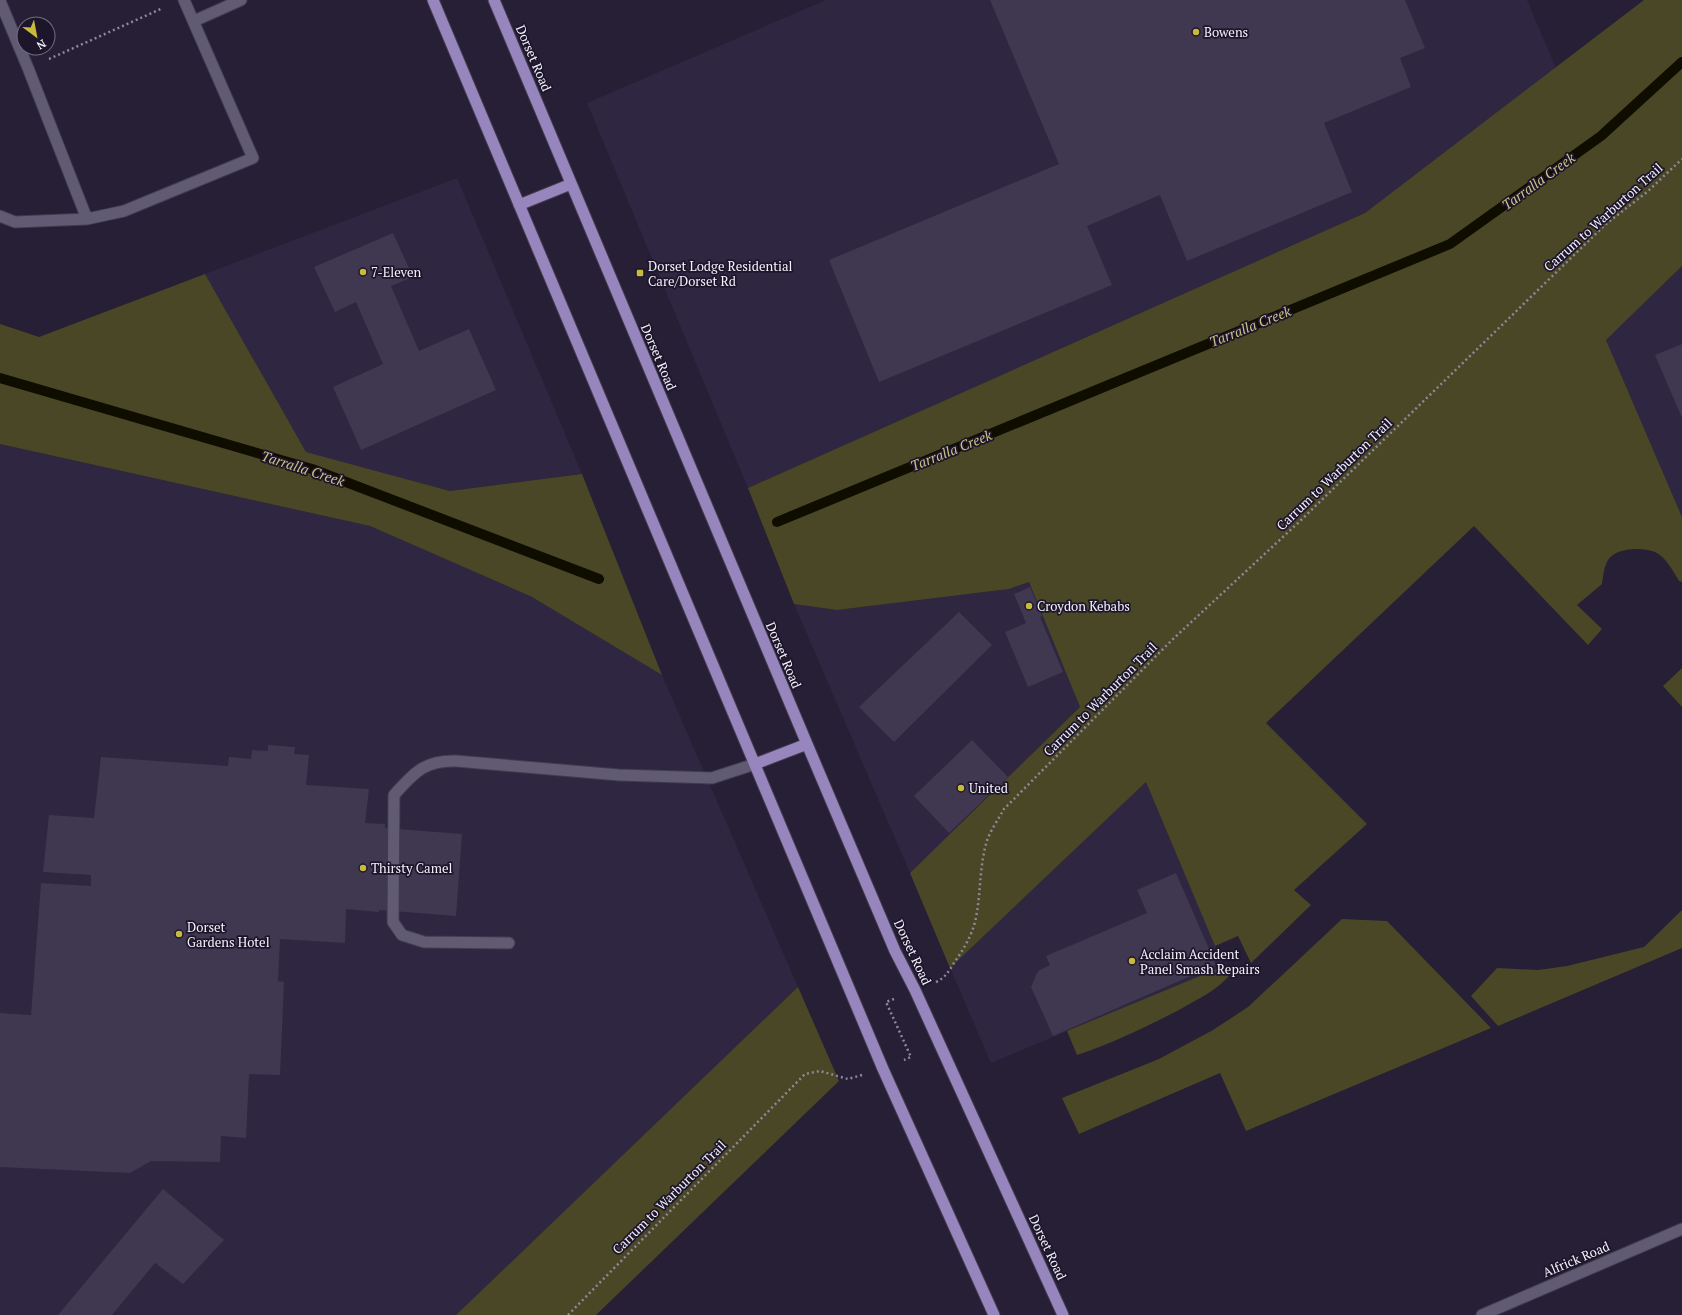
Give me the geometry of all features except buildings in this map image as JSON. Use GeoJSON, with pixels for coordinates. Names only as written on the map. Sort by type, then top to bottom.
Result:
{"type":"FeatureCollection","features":[{"type":"Feature","properties":{"kind":"main road"},"geometry":{"type":"LineString","coordinates":[[433,0],[883,1069],[994,1315]]}},
{"type":"Feature","properties":{"kind":"main road","name":"Dorset Road"},"geometry":{"type":"LineString","coordinates":[[494,0],[807,744],[896,951],[1063,1315]]}},
{"type":"Feature","properties":{"kind":"main road"},"geometry":{"type":"LineString","coordinates":[[518,205],[571,184]]}},
{"type":"Feature","properties":{"kind":"main road"},"geometry":{"type":"LineString","coordinates":[[755,764],[807,744]]}},
{"type":"Feature","properties":{"kind":"street"},"geometry":{"type":"LineString","coordinates":[[0,216],[15,222],[87,219],[124,211],[253,158],[184,0]]}},
{"type":"Feature","properties":{"kind":"street"},"geometry":{"type":"LineString","coordinates":[[194,21],[241,0]]}},
{"type":"Feature","properties":{"kind":"street"},"geometry":{"type":"LineString","coordinates":[[0,1],[87,219]]}},
{"type":"Feature","properties":{"kind":"street"},"geometry":{"type":"LineString","coordinates":[[509,943],[424,942],[402,935],[393,922],[394,795],[423,766],[443,760],[619,775],[712,778],[755,764]]}},
{"type":"Feature","properties":{"kind":"street","name":"Alfrick Road"},"geometry":{"type":"LineString","coordinates":[[1482,1315],[1682,1229]]}},
{"type":"Feature","properties":{"kind":"path"},"geometry":{"type":"LineString","coordinates":[[28,68],[168,6]]}},
{"type":"Feature","properties":{"kind":"path","name":"Carrum to Warburton Trail"},"geometry":{"type":"LineString","coordinates":[[1004,809],[1173,639],[1298,523],[1606,224],[1647,192],[1682,159]]}},
{"type":"Feature","properties":{"kind":"path","name":"Carrum to Warburton Trail"},"geometry":{"type":"LineString","coordinates":[[568,1315],[786,1093]]}},
{"type":"Feature","properties":{"kind":"shaded area"},"geometry":{"type":"Polygon","coordinates":[[[826,0],[1527,0],[1556,68],[1365,213],[748,488],[587,103],[826,0]]]}},
{"type":"Feature","properties":{"kind":"shaded area"},"geometry":{"type":"Polygon","coordinates":[[[1644,0],[1682,0],[1682,266],[1606,340],[1682,517],[1682,582],[1679,581],[1663,557],[1650,550],[1623,550],[1612,556],[1608,560],[1602,584],[1577,605],[1602,629],[1588,645],[1474,526],[1266,723],[1367,824],[1294,890],[1311,905],[1251,963],[1238,936],[1215,946],[1146,782],[950,968],[910,873],[1080,707],[1029,582],[1009,589],[837,610],[794,604],[748,488],[1365,213],[1644,0]]]}},
{"type":"Feature","properties":{"kind":"shaded area"},"geometry":{"type":"Polygon","coordinates":[[[457,178],[582,474],[450,491],[306,452],[205,274],[457,178]]]}},
{"type":"Feature","properties":{"kind":"shaded area"},"geometry":{"type":"Polygon","coordinates":[[[1682,266],[1682,517],[1606,340],[1682,266]]]}},
{"type":"Feature","properties":{"kind":"shaded area"},"geometry":{"type":"Polygon","coordinates":[[[205,274],[306,452],[450,491],[582,474],[662,675],[532,597],[370,526],[0,444],[0,324],[39,337],[205,274]]]}},
{"type":"Feature","properties":{"kind":"shaded area"},"geometry":{"type":"Polygon","coordinates":[[[0,444],[370,526],[532,597],[662,675],[798,987],[456,1315],[0,1315],[0,444]]]}},
{"type":"Feature","properties":{"kind":"shaded area"},"geometry":{"type":"Polygon","coordinates":[[[1029,581],[1080,707],[910,873],[794,604],[837,610],[1009,589],[1029,581]]]}},
{"type":"Feature","properties":{"kind":"shaded area"},"geometry":{"type":"Polygon","coordinates":[[[1682,668],[1682,707],[1663,686],[1682,668]]]}},
{"type":"Feature","properties":{"kind":"shaded area"},"geometry":{"type":"Polygon","coordinates":[[[1146,782],[1224,966],[991,1063],[950,968],[1146,782]]]}},
{"type":"Feature","properties":{"kind":"shaded area"},"geometry":{"type":"Polygon","coordinates":[[[1682,910],[1682,948],[1498,1026],[1471,996],[1497,968],[1538,970],[1567,966],[1644,947],[1682,910]]]}},
{"type":"Feature","properties":{"kind":"shaded area"},"geometry":{"type":"Polygon","coordinates":[[[1342,919],[1387,921],[1491,1028],[1246,1131],[1220,1073],[1079,1134],[1062,1098],[1159,1059],[1213,1030],[1248,1007],[1342,919]]]}},
{"type":"Feature","properties":{"kind":"shaded area"},"geometry":{"type":"Polygon","coordinates":[[[1224,966],[1222,969],[1226,968],[1229,976],[1206,995],[1142,1029],[1077,1055],[1067,1031],[1224,966]]]}},
{"type":"Feature","properties":{"kind":"shaded area"},"geometry":{"type":"Polygon","coordinates":[[[798,987],[839,1081],[596,1315],[456,1315],[798,987]]]}},
{"type":"Feature","properties":{"kind":"waterway","name":"Tarralla Creek"},"geometry":{"type":"LineString","coordinates":[[777,522],[1450,244],[1601,136],[1682,62]]}},
{"type":"Feature","properties":{"kind":"waterway","name":"Tarralla Creek"},"geometry":{"type":"LineString","coordinates":[[0,378],[312,469],[599,579]]}},
{"type":"Feature","properties":{"kind":"place","name":"Bowens"},"geometry":{"type":"Point","coordinates":[1196,32]}},
{"type":"Feature","properties":{"kind":"place","name":"7-Eleven"},"geometry":{"type":"Point","coordinates":[363,272]}},
{"type":"Feature","properties":{"kind":"place","name":"Dorset Lodge Residential Care/Dorset Rd"},"geometry":{"type":"Point","coordinates":[640,273]}},
{"type":"Feature","properties":{"kind":"place","name":"Croydon Kebabs"},"geometry":{"type":"Point","coordinates":[1029,606]}},
{"type":"Feature","properties":{"kind":"place","name":"United"},"geometry":{"type":"Point","coordinates":[961,788]}},
{"type":"Feature","properties":{"kind":"place","name":"Thirsty Camel"},"geometry":{"type":"Point","coordinates":[363,868]}},
{"type":"Feature","properties":{"kind":"place","name":"Dorset Gardens Hotel"},"geometry":{"type":"Point","coordinates":[179,934]}},
{"type":"Feature","properties":{"kind":"place","name":"Acclaim Accident Panel Smash Repairs"},"geometry":{"type":"Point","coordinates":[1132,961]}}]}
